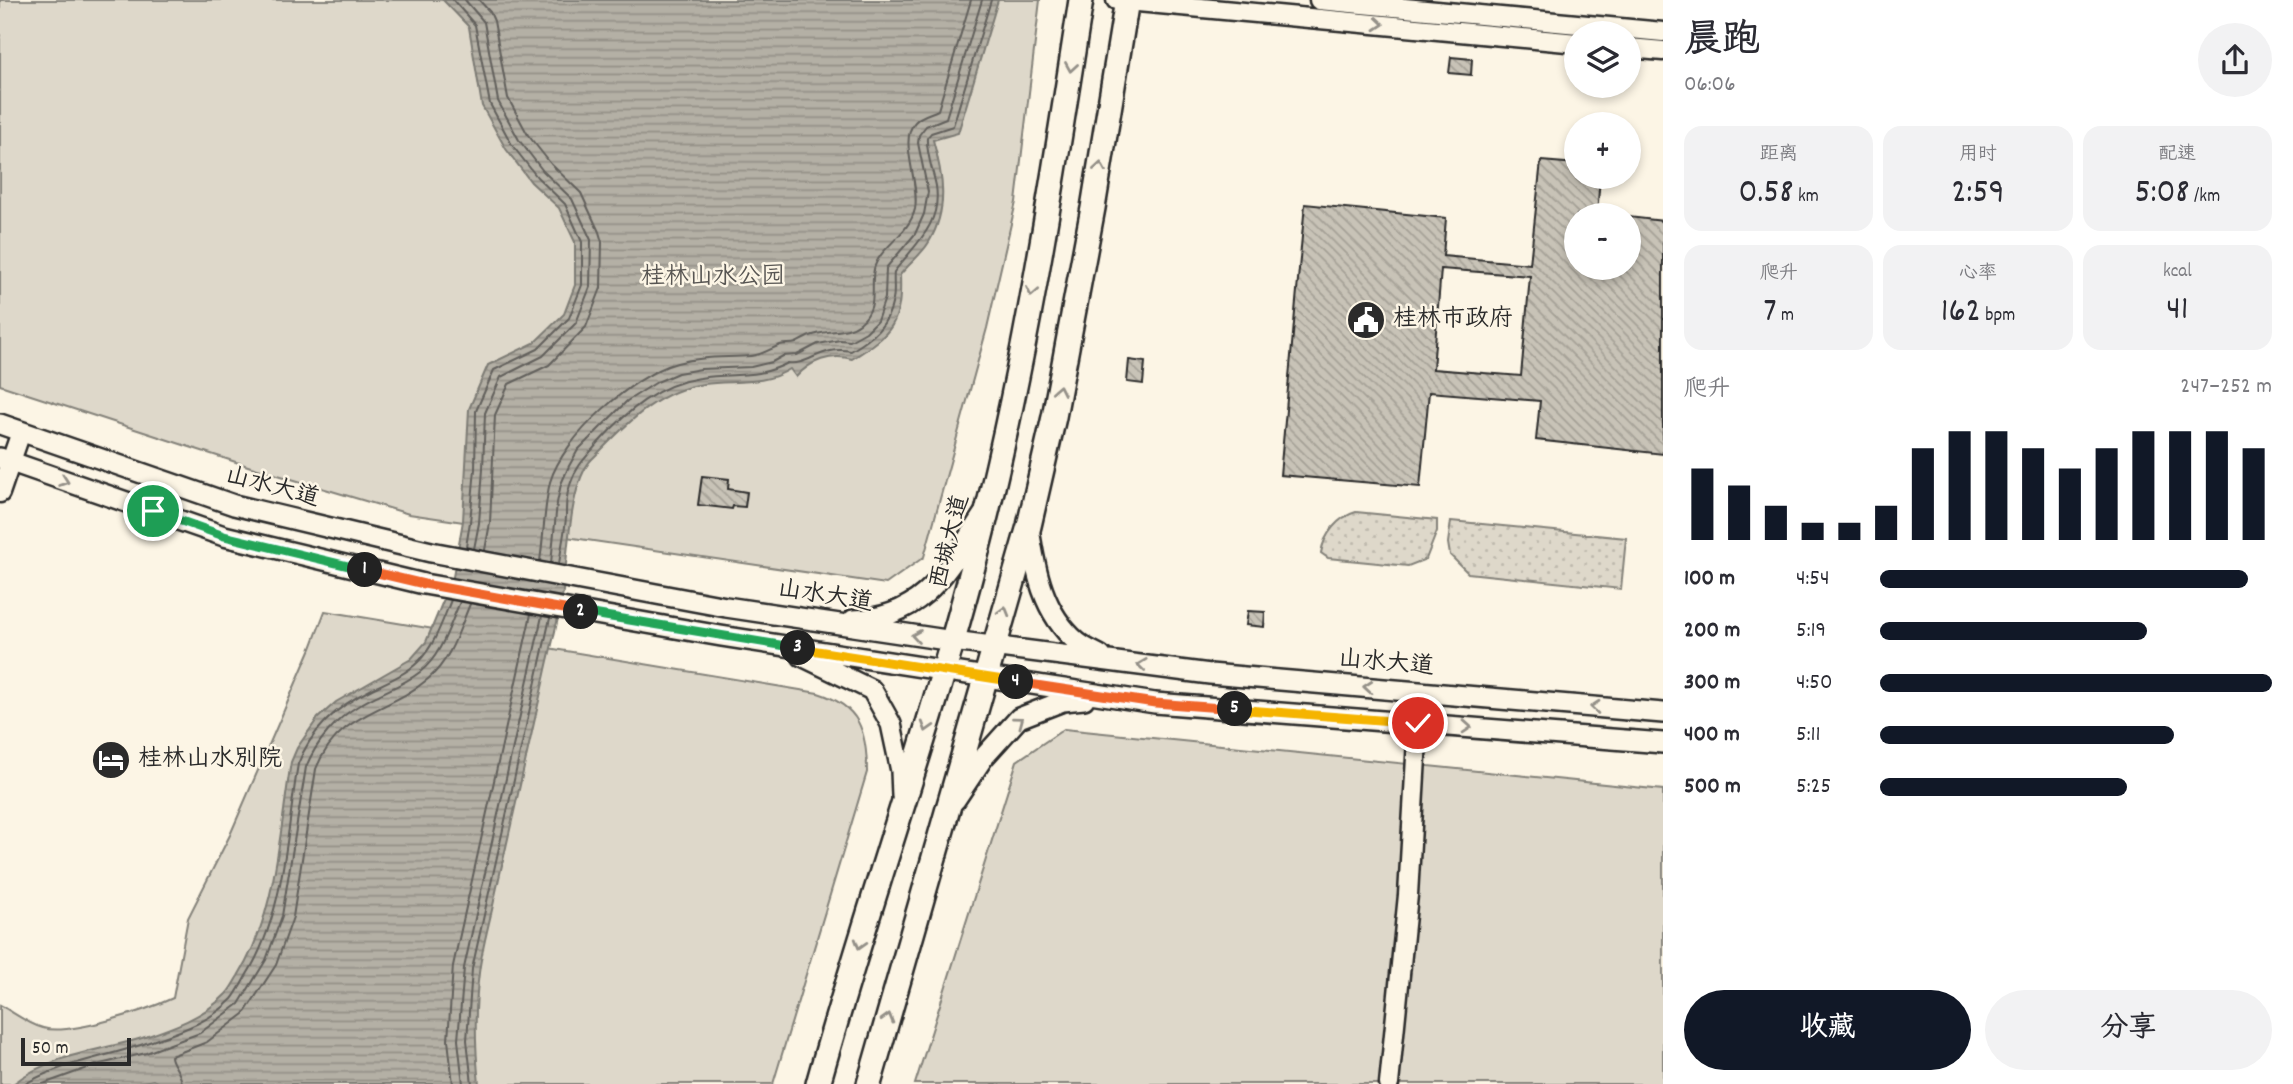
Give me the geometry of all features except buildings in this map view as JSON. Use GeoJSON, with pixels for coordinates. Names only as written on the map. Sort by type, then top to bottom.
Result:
{"type":"FeatureCollection","features":[{"type":"Feature","properties":{"kind":"highway","name":"西城大道"},"geometry":{"type":"LineString","coordinates":[[818,1084],[945,671],[988,509],[1049,203],[1082,0]]}},
{"type":"Feature","properties":{"kind":"highway"},"geometry":{"type":"LineString","coordinates":[[869,1084],[1029,526],[1054,417],[1093,208],[1127,0]]}},
{"type":"Feature","properties":{"kind":"main road","name":"山水大道"},"geometry":{"type":"LineString","coordinates":[[0,424],[234,505],[430,552],[726,607],[993,647],[1210,674],[1663,713]]}},
{"type":"Feature","properties":{"kind":"main road"},"geometry":{"type":"LineString","coordinates":[[5,460],[224,536],[424,584],[778,645],[1155,703],[1663,743]]}},
{"type":"Feature","properties":{"kind":"main road"},"geometry":{"type":"LineString","coordinates":[[817,621],[865,620],[909,606],[932,589],[988,509]]}},
{"type":"Feature","properties":{"kind":"main road"},"geometry":{"type":"LineString","coordinates":[[1029,526],[1035,567],[1049,609],[1077,643],[1111,661]]}},
{"type":"Feature","properties":{"kind":"main road"},"geometry":{"type":"LineString","coordinates":[[778,645],[872,690],[891,724],[901,771],[902,808]]}},
{"type":"Feature","properties":{"kind":"main road"},"geometry":{"type":"LineString","coordinates":[[946,812],[983,758],[1019,718],[1063,701],[1108,696]]}},
{"type":"Feature","properties":{"kind":"street"},"geometry":{"type":"LineString","coordinates":[[1116,0],[1564,42]]}},
{"type":"Feature","properties":{"kind":"street"},"geometry":{"type":"LineString","coordinates":[[1319,0],[1663,32]]}},
{"type":"Feature","properties":{"kind":"street"},"geometry":{"type":"LineString","coordinates":[[1641,49],[1663,51]]}},
{"type":"Feature","properties":{"kind":"street"},"geometry":{"type":"LineString","coordinates":[[0,493],[5,460],[21,432]]}},
{"type":"Feature","properties":{"kind":"street"},"geometry":{"type":"LineString","coordinates":[[1389,1084],[1408,900],[1418,723]]}},
{"type":"Feature","properties":{"kind":"green space","name":"桂林山水公园"},"geometry":{"type":"Polygon","coordinates":[[[0,0],[1040,0],[1016,202],[987,328],[924,557],[886,584],[409,514],[251,467],[0,385],[0,0]]]}},
{"type":"Feature","properties":{"kind":"green space"},"geometry":{"type":"Polygon","coordinates":[[[1356,512],[1437,520],[1437,531],[1426,559],[1408,566],[1328,558],[1321,553],[1325,539],[1333,527],[1349,514],[1356,512]]]}},
{"type":"Feature","properties":{"kind":"green space"},"geometry":{"type":"Polygon","coordinates":[[[1451,521],[1626,538],[1621,589],[1468,573],[1450,555],[1448,543],[1451,521]]]}},
{"type":"Feature","properties":{"kind":"green space"},"geometry":{"type":"Polygon","coordinates":[[[325,611],[818,693],[832,698],[852,713],[862,732],[867,772],[773,1084],[0,1084],[0,1005],[32,1024],[55,1030],[108,1021],[173,998],[188,918],[230,835],[325,611]]]}},
{"type":"Feature","properties":{"kind":"green space"},"geometry":{"type":"Polygon","coordinates":[[[1064,729],[1663,790],[1663,1084],[915,1084],[1017,761],[1064,729]]]}},
{"type":"Feature","properties":{"kind":"water"},"geometry":{"type":"Polygon","coordinates":[[[443,0],[998,0],[958,133],[933,140],[941,179],[942,204],[939,217],[926,246],[900,275],[899,305],[892,326],[885,334],[852,359],[836,357],[821,360],[796,377],[790,369],[770,378],[704,384],[670,394],[629,423],[584,470],[574,502],[559,612],[480,963],[476,1015],[479,1084],[160,1084],[153,1080],[134,1084],[13,1084],[42,1066],[58,1060],[142,1038],[176,1026],[208,1009],[229,990],[251,952],[269,900],[291,762],[297,748],[318,718],[336,702],[411,659],[426,642],[453,577],[463,521],[469,409],[488,365],[534,343],[564,314],[575,285],[575,242],[559,208],[531,182],[506,149],[482,106],[469,27],[443,0]]]}},
{"type":"Feature","properties":{"kind":"place","name":"桂林市政府"},"geometry":{"type":"Point","coordinates":[1366,320]}},
{"type":"Feature","properties":{"kind":"place","name":"桂林山水别院"},"geometry":{"type":"Point","coordinates":[111,760]}},
{"type":"Feature","properties":{"kind":"route"},"geometry":{"type":"LineString","coordinates":[[153,511],[224,536],[424,584],[721,636],[1155,703],[1418,723]]}}]}
